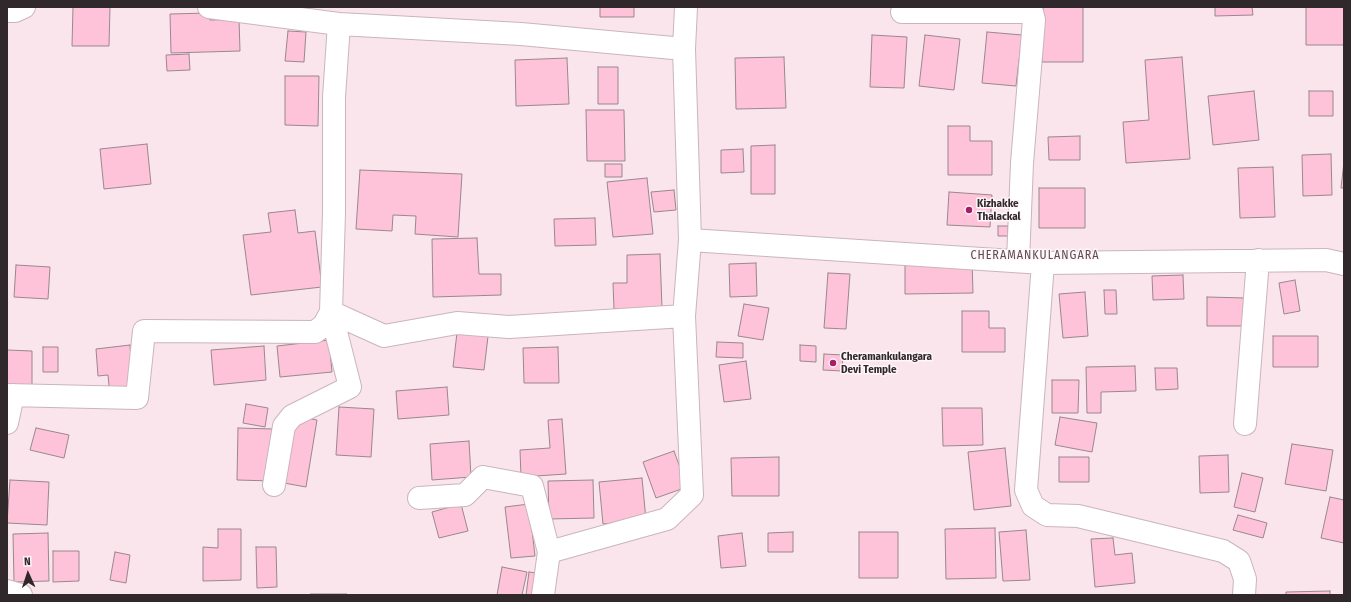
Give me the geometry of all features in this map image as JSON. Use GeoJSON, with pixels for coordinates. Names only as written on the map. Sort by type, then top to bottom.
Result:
{"type":"FeatureCollection","features":[{"type":"Feature","properties":{"kind":"street"},"geometry":{"type":"LineString","coordinates":[[7,11],[15,12],[24,7]]}},
{"type":"Feature","properties":{"kind":"street"},"geometry":{"type":"LineString","coordinates":[[209,7],[339,24],[521,34],[684,50]]}},
{"type":"Feature","properties":{"kind":"street"},"geometry":{"type":"LineString","coordinates":[[549,552],[667,519],[692,495],[684,316],[690,240],[684,50],[686,7]]}},
{"type":"Feature","properties":{"kind":"street"},"geometry":{"type":"LineString","coordinates":[[902,12],[1032,12],[1034,20],[1022,163],[1018,261]]}},
{"type":"Feature","properties":{"kind":"street"},"geometry":{"type":"LineString","coordinates":[[274,485],[284,426],[292,416],[350,388],[331,312],[334,213],[334,97],[339,24]]}},
{"type":"Feature","properties":{"kind":"street"},"geometry":{"type":"LineString","coordinates":[[690,240],[1044,263],[1326,260],[1344,264]]}},
{"type":"Feature","properties":{"kind":"street"},"geometry":{"type":"LineString","coordinates":[[1246,424],[1258,260]]}},
{"type":"Feature","properties":{"kind":"street"},"geometry":{"type":"LineString","coordinates":[[1044,263],[1026,490],[1033,506],[1047,515],[1078,516],[1223,551],[1239,561],[1245,579],[1244,595]]}},
{"type":"Feature","properties":{"kind":"street"},"geometry":{"type":"LineString","coordinates":[[331,312],[384,336],[457,323],[509,327],[684,316]]}},
{"type":"Feature","properties":{"kind":"street"},"geometry":{"type":"LineString","coordinates":[[7,423],[10,395],[137,398],[144,331],[315,332],[324,325],[331,312]]}},
{"type":"Feature","properties":{"kind":"street"},"geometry":{"type":"LineString","coordinates":[[419,498],[465,495],[483,477],[532,486],[549,552],[543,595]]}},
{"type":"Feature","properties":{"kind":"street"},"geometry":{"type":"LineString","coordinates":[[7,591],[21,595]]}},
{"type":"Feature","properties":{"kind":"building"},"geometry":{"type":"Polygon","coordinates":[[[73,7],[110,7],[109,46],[72,46],[73,7]]]}},
{"type":"Feature","properties":{"kind":"building"},"geometry":{"type":"Polygon","coordinates":[[[600,7],[634,7],[634,17],[600,17],[600,7]]]}},
{"type":"Feature","properties":{"kind":"building"},"geometry":{"type":"Polygon","coordinates":[[[1043,7],[1083,7],[1083,62],[1042,62],[1043,7]]]}},
{"type":"Feature","properties":{"kind":"building"},"geometry":{"type":"Polygon","coordinates":[[[1215,7],[1252,7],[1253,15],[1215,16],[1215,7]]]}},
{"type":"Feature","properties":{"kind":"building"},"geometry":{"type":"Polygon","coordinates":[[[1306,7],[1344,7],[1344,45],[1306,45],[1306,7]]]}},
{"type":"Feature","properties":{"kind":"building"},"geometry":{"type":"Polygon","coordinates":[[[209,13],[210,20],[239,19],[240,51],[171,53],[170,14],[209,13]]]}},
{"type":"Feature","properties":{"kind":"building"},"geometry":{"type":"Polygon","coordinates":[[[288,31],[306,32],[304,62],[285,61],[288,31]]]}},
{"type":"Feature","properties":{"kind":"building"},"geometry":{"type":"Polygon","coordinates":[[[987,32],[1022,35],[1016,86],[982,83],[987,32]]]}},
{"type":"Feature","properties":{"kind":"building"},"geometry":{"type":"Polygon","coordinates":[[[872,35],[907,37],[904,88],[870,87],[872,35]]]}},
{"type":"Feature","properties":{"kind":"building"},"geometry":{"type":"Polygon","coordinates":[[[925,35],[960,39],[954,90],[919,86],[925,35]]]}},
{"type":"Feature","properties":{"kind":"building"},"geometry":{"type":"Polygon","coordinates":[[[189,54],[190,70],[167,71],[166,55],[189,54]]]}},
{"type":"Feature","properties":{"kind":"building"},"geometry":{"type":"Polygon","coordinates":[[[784,57],[786,108],[736,109],[735,58],[784,57]]]}},
{"type":"Feature","properties":{"kind":"building"},"geometry":{"type":"Polygon","coordinates":[[[1182,57],[1190,159],[1126,163],[1123,122],[1149,120],[1145,60],[1182,57]]]}},
{"type":"Feature","properties":{"kind":"building"},"geometry":{"type":"Polygon","coordinates":[[[567,58],[569,104],[516,106],[515,60],[567,58]]]}},
{"type":"Feature","properties":{"kind":"building"},"geometry":{"type":"Polygon","coordinates":[[[598,67],[618,67],[618,104],[598,104],[598,67]]]}},
{"type":"Feature","properties":{"kind":"building"},"geometry":{"type":"Polygon","coordinates":[[[285,76],[319,76],[318,126],[285,125],[285,76]]]}},
{"type":"Feature","properties":{"kind":"building"},"geometry":{"type":"Polygon","coordinates":[[[1254,91],[1259,140],[1213,145],[1208,96],[1254,91]]]}},
{"type":"Feature","properties":{"kind":"building"},"geometry":{"type":"Polygon","coordinates":[[[1309,91],[1333,91],[1333,116],[1309,116],[1309,91]]]}},
{"type":"Feature","properties":{"kind":"building"},"geometry":{"type":"Polygon","coordinates":[[[586,110],[624,110],[625,161],[587,161],[586,110]]]}},
{"type":"Feature","properties":{"kind":"building"},"geometry":{"type":"Polygon","coordinates":[[[948,126],[970,126],[970,141],[992,141],[992,175],[948,175],[948,126]]]}},
{"type":"Feature","properties":{"kind":"building"},"geometry":{"type":"Polygon","coordinates":[[[1080,136],[1080,160],[1049,160],[1048,137],[1080,136]]]}},
{"type":"Feature","properties":{"kind":"building"},"geometry":{"type":"Polygon","coordinates":[[[147,144],[151,184],[104,189],[100,149],[147,144]]]}},
{"type":"Feature","properties":{"kind":"building"},"geometry":{"type":"Polygon","coordinates":[[[775,145],[775,194],[751,194],[751,146],[775,145]]]}},
{"type":"Feature","properties":{"kind":"building"},"geometry":{"type":"Polygon","coordinates":[[[743,149],[744,172],[721,173],[721,150],[743,149]]]}},
{"type":"Feature","properties":{"kind":"building"},"geometry":{"type":"Polygon","coordinates":[[[1331,154],[1332,195],[1303,196],[1302,155],[1331,154]]]}},
{"type":"Feature","properties":{"kind":"building"},"geometry":{"type":"Polygon","coordinates":[[[1344,162],[1344,188],[1341,188],[1344,162]]]}},
{"type":"Feature","properties":{"kind":"building"},"geometry":{"type":"Polygon","coordinates":[[[605,164],[622,164],[622,177],[605,177],[605,164]]]}},
{"type":"Feature","properties":{"kind":"building"},"geometry":{"type":"Polygon","coordinates":[[[1273,167],[1275,217],[1240,218],[1238,168],[1273,167]]]}},
{"type":"Feature","properties":{"kind":"building"},"geometry":{"type":"Polygon","coordinates":[[[360,170],[462,174],[458,237],[415,234],[416,216],[393,215],[392,231],[356,229],[360,170]]]}},
{"type":"Feature","properties":{"kind":"building"},"geometry":{"type":"Polygon","coordinates":[[[647,178],[653,234],[613,237],[607,182],[647,178]]]}},
{"type":"Feature","properties":{"kind":"building"},"geometry":{"type":"Polygon","coordinates":[[[1039,188],[1085,188],[1085,228],[1039,228],[1039,188]]]}},
{"type":"Feature","properties":{"kind":"building"},"geometry":{"type":"Polygon","coordinates":[[[674,190],[676,210],[654,212],[651,192],[674,190]]]}},
{"type":"Feature","properties":{"kind":"building","name":"Kizhakke Thalackal"},"geometry":{"type":"Polygon","coordinates":[[[949,192],[992,195],[990,227],[947,225],[949,192]]]}},
{"type":"Feature","properties":{"kind":"building"},"geometry":{"type":"Polygon","coordinates":[[[295,210],[298,233],[315,231],[322,287],[251,295],[243,235],[271,232],[268,213],[295,210]]]}},
{"type":"Feature","properties":{"kind":"building"},"geometry":{"type":"Polygon","coordinates":[[[595,218],[596,245],[555,246],[554,219],[595,218]]]}},
{"type":"Feature","properties":{"kind":"building"},"geometry":{"type":"Polygon","coordinates":[[[998,226],[1008,226],[1008,236],[998,236],[998,226]]]}},
{"type":"Feature","properties":{"kind":"building"},"geometry":{"type":"Polygon","coordinates":[[[477,238],[479,274],[501,274],[501,295],[433,297],[432,239],[477,238]]]}},
{"type":"Feature","properties":{"kind":"building"},"geometry":{"type":"Polygon","coordinates":[[[660,254],[662,308],[614,309],[613,283],[627,283],[627,255],[660,254]]]}},
{"type":"Feature","properties":{"kind":"building"},"geometry":{"type":"Polygon","coordinates":[[[972,261],[973,293],[905,294],[905,262],[972,261]]]}},
{"type":"Feature","properties":{"kind":"building"},"geometry":{"type":"Polygon","coordinates":[[[756,263],[757,296],[730,297],[729,264],[756,263]]]}},
{"type":"Feature","properties":{"kind":"building"},"geometry":{"type":"Polygon","coordinates":[[[16,265],[50,267],[48,299],[14,297],[16,265]]]}},
{"type":"Feature","properties":{"kind":"building"},"geometry":{"type":"Polygon","coordinates":[[[828,273],[850,274],[846,329],[824,328],[828,273]]]}},
{"type":"Feature","properties":{"kind":"building"},"geometry":{"type":"Polygon","coordinates":[[[1183,275],[1184,299],[1153,300],[1152,276],[1183,275]]]}},
{"type":"Feature","properties":{"kind":"building"},"geometry":{"type":"Polygon","coordinates":[[[1295,280],[1300,311],[1284,314],[1279,283],[1295,280]]]}},
{"type":"Feature","properties":{"kind":"building"},"geometry":{"type":"Polygon","coordinates":[[[1104,290],[1116,290],[1117,314],[1105,314],[1104,290]]]}},
{"type":"Feature","properties":{"kind":"building"},"geometry":{"type":"Polygon","coordinates":[[[1085,292],[1088,336],[1063,338],[1059,294],[1085,292]]]}},
{"type":"Feature","properties":{"kind":"building"},"geometry":{"type":"Polygon","coordinates":[[[1207,297],[1245,298],[1244,326],[1207,326],[1207,297]]]}},
{"type":"Feature","properties":{"kind":"building"},"geometry":{"type":"Polygon","coordinates":[[[744,304],[769,308],[763,340],[738,336],[744,304]]]}},
{"type":"Feature","properties":{"kind":"building"},"geometry":{"type":"Polygon","coordinates":[[[962,311],[989,311],[989,328],[1005,328],[1005,352],[962,352],[962,311]]]}},
{"type":"Feature","properties":{"kind":"building"},"geometry":{"type":"Polygon","coordinates":[[[458,324],[489,328],[484,370],[453,367],[458,324]]]}},
{"type":"Feature","properties":{"kind":"building"},"geometry":{"type":"Polygon","coordinates":[[[1273,336],[1318,336],[1318,367],[1273,367],[1273,336]]]}},
{"type":"Feature","properties":{"kind":"building"},"geometry":{"type":"Polygon","coordinates":[[[329,340],[332,372],[280,377],[277,346],[329,340]]]}},
{"type":"Feature","properties":{"kind":"building"},"geometry":{"type":"Polygon","coordinates":[[[717,342],[743,343],[743,358],[716,357],[717,342]]]}},
{"type":"Feature","properties":{"kind":"building"},"geometry":{"type":"Polygon","coordinates":[[[130,345],[134,394],[110,396],[108,375],[98,376],[96,349],[130,345]]]}},
{"type":"Feature","properties":{"kind":"building"},"geometry":{"type":"Polygon","coordinates":[[[800,345],[816,346],[816,362],[800,361],[800,345]]]}},
{"type":"Feature","properties":{"kind":"building"},"geometry":{"type":"Polygon","coordinates":[[[264,346],[266,380],[214,385],[211,350],[264,346]]]}},
{"type":"Feature","properties":{"kind":"building"},"geometry":{"type":"Polygon","coordinates":[[[43,347],[58,347],[58,372],[43,372],[43,347]]]}},
{"type":"Feature","properties":{"kind":"building"},"geometry":{"type":"Polygon","coordinates":[[[558,347],[559,383],[524,383],[523,348],[558,347]]]}},
{"type":"Feature","properties":{"kind":"building"},"geometry":{"type":"Polygon","coordinates":[[[7,350],[32,351],[32,393],[7,393],[7,350]]]}},
{"type":"Feature","properties":{"kind":"building","name":"Cheramankulangara Devi Temple"},"geometry":{"type":"Polygon","coordinates":[[[824,354],[843,355],[842,371],[823,370],[824,354]]]}},
{"type":"Feature","properties":{"kind":"building"},"geometry":{"type":"Polygon","coordinates":[[[746,361],[751,399],[724,402],[719,365],[746,361]]]}},
{"type":"Feature","properties":{"kind":"building"},"geometry":{"type":"Polygon","coordinates":[[[1135,366],[1136,391],[1101,392],[1101,413],[1087,413],[1086,367],[1135,366]]]}},
{"type":"Feature","properties":{"kind":"building"},"geometry":{"type":"Polygon","coordinates":[[[1155,368],[1177,368],[1178,389],[1156,390],[1155,368]]]}},
{"type":"Feature","properties":{"kind":"building"},"geometry":{"type":"Polygon","coordinates":[[[1052,380],[1079,380],[1078,413],[1052,413],[1052,380]]]}},
{"type":"Feature","properties":{"kind":"building"},"geometry":{"type":"Polygon","coordinates":[[[447,387],[449,415],[398,419],[396,391],[447,387]]]}},
{"type":"Feature","properties":{"kind":"building"},"geometry":{"type":"Polygon","coordinates":[[[246,404],[268,408],[265,427],[243,423],[246,404]]]}},
{"type":"Feature","properties":{"kind":"building"},"geometry":{"type":"Polygon","coordinates":[[[339,407],[374,409],[371,457],[336,455],[339,407]]]}},
{"type":"Feature","properties":{"kind":"building"},"geometry":{"type":"Polygon","coordinates":[[[942,408],[982,408],[983,445],[943,446],[942,408]]]}},
{"type":"Feature","properties":{"kind":"building"},"geometry":{"type":"Polygon","coordinates":[[[295,416],[317,420],[306,487],[284,483],[295,416]]]}},
{"type":"Feature","properties":{"kind":"building"},"geometry":{"type":"Polygon","coordinates":[[[1060,417],[1097,423],[1092,452],[1055,445],[1060,417]]]}},
{"type":"Feature","properties":{"kind":"building"},"geometry":{"type":"Polygon","coordinates":[[[562,419],[566,474],[521,477],[520,450],[550,448],[548,420],[562,419]]]}},
{"type":"Feature","properties":{"kind":"building"},"geometry":{"type":"Polygon","coordinates":[[[36,428],[69,435],[64,458],[30,450],[36,428]]]}},
{"type":"Feature","properties":{"kind":"building"},"geometry":{"type":"Polygon","coordinates":[[[238,428],[274,429],[273,481],[237,480],[238,428]]]}},
{"type":"Feature","properties":{"kind":"building"},"geometry":{"type":"Polygon","coordinates":[[[469,441],[471,477],[432,480],[430,444],[469,441]]]}},
{"type":"Feature","properties":{"kind":"building"},"geometry":{"type":"Polygon","coordinates":[[[1292,444],[1333,450],[1326,491],[1285,484],[1292,444]]]}},
{"type":"Feature","properties":{"kind":"building"},"geometry":{"type":"Polygon","coordinates":[[[1005,448],[1011,506],[974,510],[968,452],[1005,448]]]}},
{"type":"Feature","properties":{"kind":"building"},"geometry":{"type":"Polygon","coordinates":[[[674,451],[687,487],[656,498],[643,462],[674,451]]]}},
{"type":"Feature","properties":{"kind":"building"},"geometry":{"type":"Polygon","coordinates":[[[1228,455],[1229,492],[1200,493],[1199,456],[1228,455]]]}},
{"type":"Feature","properties":{"kind":"building"},"geometry":{"type":"Polygon","coordinates":[[[779,457],[779,496],[732,496],[731,458],[779,457]]]}},
{"type":"Feature","properties":{"kind":"building"},"geometry":{"type":"Polygon","coordinates":[[[1059,457],[1089,457],[1089,482],[1059,482],[1059,457]]]}},
{"type":"Feature","properties":{"kind":"building"},"geometry":{"type":"Polygon","coordinates":[[[1242,473],[1263,478],[1255,512],[1234,507],[1242,473]]]}},
{"type":"Feature","properties":{"kind":"building"},"geometry":{"type":"Polygon","coordinates":[[[642,478],[646,520],[603,524],[599,482],[642,478]]]}},
{"type":"Feature","properties":{"kind":"building"},"geometry":{"type":"Polygon","coordinates":[[[10,480],[49,482],[47,525],[7,523],[10,480]]]}},
{"type":"Feature","properties":{"kind":"building"},"geometry":{"type":"Polygon","coordinates":[[[593,480],[594,518],[549,519],[548,481],[593,480]]]}},
{"type":"Feature","properties":{"kind":"building"},"geometry":{"type":"Polygon","coordinates":[[[1330,497],[1344,500],[1344,543],[1321,538],[1330,497]]]}},
{"type":"Feature","properties":{"kind":"building"},"geometry":{"type":"Polygon","coordinates":[[[461,504],[468,531],[439,538],[432,512],[461,504]]]}},
{"type":"Feature","properties":{"kind":"building"},"geometry":{"type":"Polygon","coordinates":[[[529,504],[535,556],[511,558],[505,507],[529,504]]]}},
{"type":"Feature","properties":{"kind":"building"},"geometry":{"type":"Polygon","coordinates":[[[1238,515],[1267,523],[1263,538],[1233,530],[1238,515]]]}},
{"type":"Feature","properties":{"kind":"building"},"geometry":{"type":"Polygon","coordinates":[[[995,528],[996,578],[946,579],[945,529],[995,528]]]}},
{"type":"Feature","properties":{"kind":"building"},"geometry":{"type":"Polygon","coordinates":[[[218,529],[241,529],[241,580],[203,581],[203,547],[218,548],[218,529]]]}},
{"type":"Feature","properties":{"kind":"building"},"geometry":{"type":"Polygon","coordinates":[[[1026,530],[1030,580],[1003,581],[999,532],[1026,530]]]}},
{"type":"Feature","properties":{"kind":"building"},"geometry":{"type":"Polygon","coordinates":[[[793,532],[793,552],[768,552],[768,533],[793,532]]]}},
{"type":"Feature","properties":{"kind":"building"},"geometry":{"type":"Polygon","coordinates":[[[859,532],[898,532],[898,578],[859,578],[859,532]]]}},
{"type":"Feature","properties":{"kind":"building"},"geometry":{"type":"Polygon","coordinates":[[[48,533],[49,581],[14,582],[13,534],[48,533]]]}},
{"type":"Feature","properties":{"kind":"building"},"geometry":{"type":"Polygon","coordinates":[[[742,533],[746,566],[721,568],[718,536],[742,533]]]}},
{"type":"Feature","properties":{"kind":"building"},"geometry":{"type":"Polygon","coordinates":[[[1113,538],[1115,555],[1132,553],[1135,583],[1095,587],[1091,539],[1113,538]]]}},
{"type":"Feature","properties":{"kind":"building"},"geometry":{"type":"Polygon","coordinates":[[[256,547],[276,547],[277,587],[257,588],[256,547]]]}},
{"type":"Feature","properties":{"kind":"building"},"geometry":{"type":"Polygon","coordinates":[[[53,551],[79,551],[79,581],[53,582],[53,551]]]}},
{"type":"Feature","properties":{"kind":"building"},"geometry":{"type":"Polygon","coordinates":[[[115,552],[130,555],[126,583],[110,580],[115,552]]]}},
{"type":"Feature","properties":{"kind":"building"},"geometry":{"type":"Polygon","coordinates":[[[502,567],[527,572],[522,595],[497,595],[502,567]]]}},
{"type":"Feature","properties":{"kind":"building"},"geometry":{"type":"Polygon","coordinates":[[[529,572],[544,574],[542,595],[526,595],[529,572]]]}},
{"type":"Feature","properties":{"kind":"building"},"geometry":{"type":"Polygon","coordinates":[[[1330,591],[1330,595],[1286,595],[1286,592],[1330,591]]]}},
{"type":"Feature","properties":{"kind":"building"},"geometry":{"type":"Polygon","coordinates":[[[347,594],[347,595],[311,595],[347,594]]]}},
{"type":"Feature","properties":{"kind":"place","name":"Kizhakke Thalackal"},"geometry":{"type":"Point","coordinates":[969,210]}},
{"type":"Feature","properties":{"kind":"place","name":"Cheramankulangara Devi Temple"},"geometry":{"type":"Point","coordinates":[833,363]}},
{"type":"Feature","properties":{"kind":"district","name":"CHERAMANKULANGARA"},"geometry":{"type":"Point","coordinates":[1035,256]}}]}
